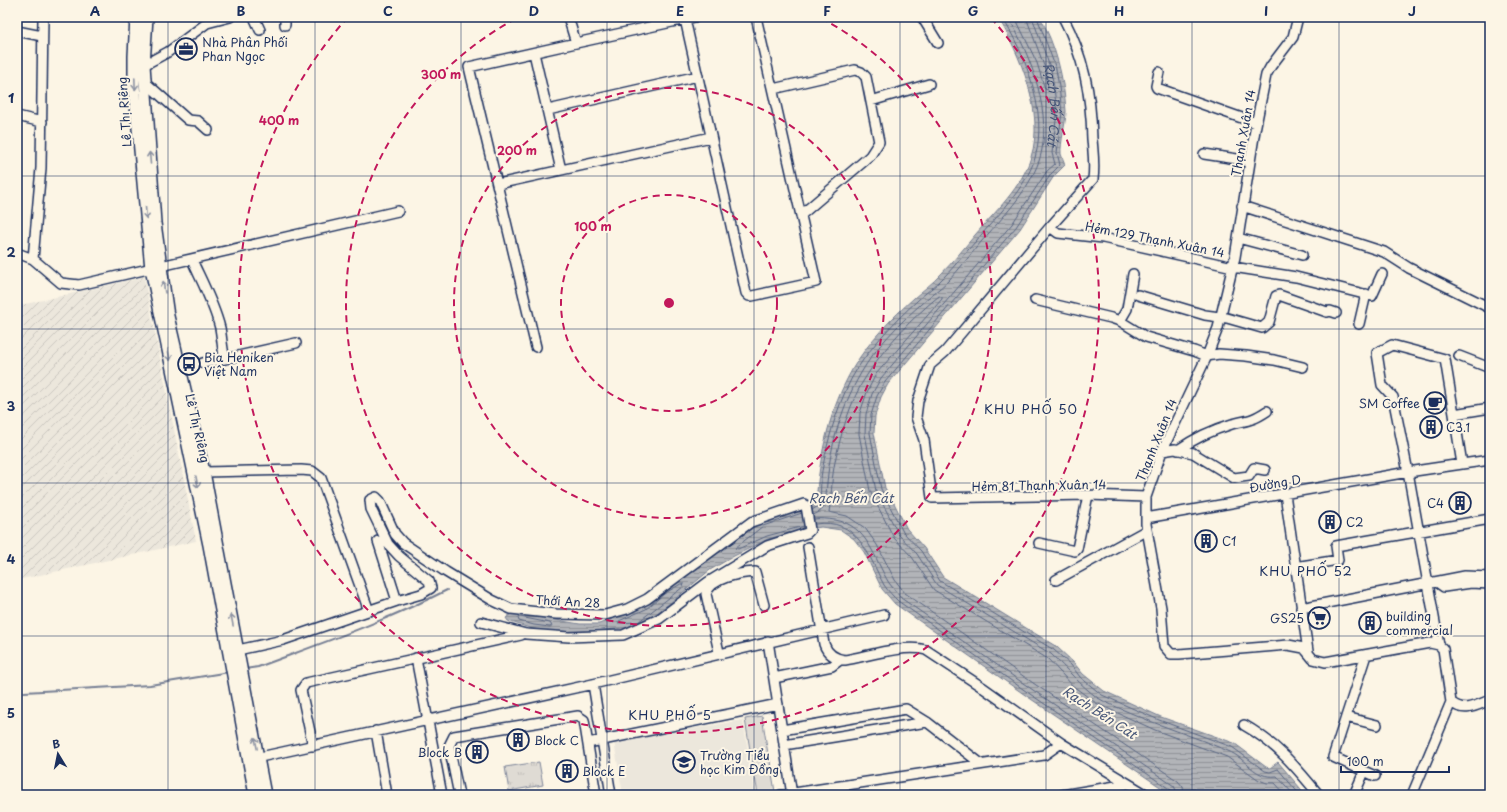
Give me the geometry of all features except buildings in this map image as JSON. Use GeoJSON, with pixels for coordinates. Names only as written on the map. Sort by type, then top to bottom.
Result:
{"type":"FeatureCollection","features":[{"type":"Feature","properties":{"kind":"street"},"geometry":{"type":"LineString","coordinates":[[33,259],[41,168],[43,17]]}},
{"type":"Feature","properties":{"kind":"street","name":"Lê Thị Riêng"},"geometry":{"type":"LineString","coordinates":[[136,17],[139,65],[140,154],[156,268],[194,470],[236,656]]}},
{"type":"Feature","properties":{"kind":"street","name":"Lê Thị Riêng"},"geometry":{"type":"LineString","coordinates":[[147,17],[139,65],[145,82],[155,215],[156,268],[204,472],[254,759],[265,795]]}},
{"type":"Feature","properties":{"kind":"street"},"geometry":{"type":"LineString","coordinates":[[139,65],[168,52],[207,23],[230,17]]}},
{"type":"Feature","properties":{"kind":"street"},"geometry":{"type":"LineString","coordinates":[[254,17],[260,30]]}},
{"type":"Feature","properties":{"kind":"street"},"geometry":{"type":"LineString","coordinates":[[568,17],[576,43]]}},
{"type":"Feature","properties":{"kind":"street"},"geometry":{"type":"LineString","coordinates":[[536,347],[470,68],[695,17]]}},
{"type":"Feature","properties":{"kind":"street"},"geometry":{"type":"LineString","coordinates":[[685,19],[746,293],[749,296],[816,282],[756,17]]}},
{"type":"Feature","properties":{"kind":"street"},"geometry":{"type":"LineString","coordinates":[[922,17],[938,42]]}},
{"type":"Feature","properties":{"kind":"street"},"geometry":{"type":"LineString","coordinates":[[1050,227],[1086,189],[1093,179],[1094,168],[1092,112],[1087,82],[1079,51],[1063,17]]}},
{"type":"Feature","properties":{"kind":"street","name":"Thạnh Xuân 14"},"geometry":{"type":"LineString","coordinates":[[1298,17],[1294,36],[1266,75],[1256,123],[1233,267],[1220,318],[1207,356],[1162,451],[1146,497],[1147,530],[1160,608],[1164,646],[1171,654],[1288,645],[1304,648],[1313,659],[1320,662],[1424,644],[1441,647]]}},
{"type":"Feature","properties":{"kind":"street"},"geometry":{"type":"LineString","coordinates":[[17,31],[42,36]]}},
{"type":"Feature","properties":{"kind":"street"},"geometry":{"type":"LineString","coordinates":[[534,53],[561,170]]}},
{"type":"Feature","properties":{"kind":"street"},"geometry":{"type":"LineString","coordinates":[[773,90],[855,70],[861,72],[866,77],[879,136],[877,147],[870,156],[802,215]]}},
{"type":"Feature","properties":{"kind":"street"},"geometry":{"type":"LineString","coordinates":[[1159,72],[1157,88],[1256,123]]}},
{"type":"Feature","properties":{"kind":"street"},"geometry":{"type":"LineString","coordinates":[[548,110],[698,76]]}},
{"type":"Feature","properties":{"kind":"street"},"geometry":{"type":"LineString","coordinates":[[145,82],[188,120],[198,121],[208,130]]}},
{"type":"Feature","properties":{"kind":"street"},"geometry":{"type":"LineString","coordinates":[[871,101],[929,84]]}},
{"type":"Feature","properties":{"kind":"street"},"geometry":{"type":"LineString","coordinates":[[17,116],[42,122]]}},
{"type":"Feature","properties":{"kind":"street"},"geometry":{"type":"LineString","coordinates":[[498,184],[711,137]]}},
{"type":"Feature","properties":{"kind":"street"},"geometry":{"type":"LineString","coordinates":[[1204,154],[1250,161]]}},
{"type":"Feature","properties":{"kind":"street"},"geometry":{"type":"LineString","coordinates":[[1242,206],[1384,252],[1409,268],[1490,308]]}},
{"type":"Feature","properties":{"kind":"street"},"geometry":{"type":"LineString","coordinates":[[17,253],[33,259],[61,283],[79,285],[398,211]]}},
{"type":"Feature","properties":{"kind":"street","name":"Hẻm 129 Thạnh Xuân 14"},"geometry":{"type":"LineString","coordinates":[[1050,227],[1058,233],[1103,238],[1233,267],[1296,277],[1366,294]]}},
{"type":"Feature","properties":{"kind":"street","name":"Hẻm 81 Thạnh Xuân 14"},"geometry":{"type":"LineString","coordinates":[[1050,227],[945,352],[930,365],[918,401],[916,417],[924,440],[932,498],[1088,495],[1146,497]]}},
{"type":"Feature","properties":{"kind":"street"},"geometry":{"type":"LineString","coordinates":[[1238,238],[1302,255]]}},
{"type":"Feature","properties":{"kind":"street"},"geometry":{"type":"LineString","coordinates":[[192,260],[210,299],[220,328],[221,347],[225,359]]}},
{"type":"Feature","properties":{"kind":"street"},"geometry":{"type":"LineString","coordinates":[[1120,321],[1127,309],[1133,274]]}},
{"type":"Feature","properties":{"kind":"street"},"geometry":{"type":"LineString","coordinates":[[1358,324],[1366,294],[1372,296],[1382,274]]}},
{"type":"Feature","properties":{"kind":"street"},"geometry":{"type":"LineString","coordinates":[[1138,295],[1262,328],[1269,322],[1276,296],[1279,295],[1327,312],[1330,311],[1336,313]]}},
{"type":"Feature","properties":{"kind":"street"},"geometry":{"type":"LineString","coordinates":[[1035,300],[1120,321],[1146,337],[1207,356],[1219,354],[1246,356],[1274,360],[1303,367]]}},
{"type":"Feature","properties":{"kind":"street"},"geometry":{"type":"LineString","coordinates":[[203,363],[296,343]]}},
{"type":"Feature","properties":{"kind":"street"},"geometry":{"type":"LineString","coordinates":[[1412,795],[1451,702],[1393,397],[1382,385],[1377,353],[1392,345],[1445,359],[1462,464]]}},
{"type":"Feature","properties":{"kind":"street"},"geometry":{"type":"LineString","coordinates":[[1459,356],[1490,368]]}},
{"type":"Feature","properties":{"kind":"street"},"geometry":{"type":"LineString","coordinates":[[1454,414],[1490,408]]}},
{"type":"Feature","properties":{"kind":"street"},"geometry":{"type":"LineString","coordinates":[[1178,450],[1197,437],[1233,424],[1252,420],[1267,411]]}},
{"type":"Feature","properties":{"kind":"street"},"geometry":{"type":"LineString","coordinates":[[1162,451],[1178,450],[1193,453],[1234,478],[1248,476],[1254,468],[1265,470]]}},
{"type":"Feature","properties":{"kind":"street","name":"Đường D"},"geometry":{"type":"LineString","coordinates":[[1146,518],[1408,472],[1490,460]]}},
{"type":"Feature","properties":{"kind":"street"},"geometry":{"type":"LineString","coordinates":[[204,472],[301,470],[312,471],[321,478],[369,611]]}},
{"type":"Feature","properties":{"kind":"street"},"geometry":{"type":"LineString","coordinates":[[1285,494],[1308,651]]}},
{"type":"Feature","properties":{"kind":"street"},"geometry":{"type":"LineString","coordinates":[[1039,543],[1075,551],[1077,549],[1088,495]]}},
{"type":"Feature","properties":{"kind":"street","name":"Thới An 28"},"geometry":{"type":"LineString","coordinates":[[236,656],[421,594],[431,588],[431,584],[388,544],[371,509],[370,500],[376,497],[380,501],[395,534],[403,543],[492,600],[512,609],[598,615],[605,615],[627,609],[647,599],[751,522],[804,504],[806,506],[810,530],[807,533],[767,546],[708,582],[659,619],[623,635],[569,637],[526,634],[508,631],[481,622]]}},
{"type":"Feature","properties":{"kind":"street"},"geometry":{"type":"LineString","coordinates":[[1295,567],[1338,560],[1336,546],[1490,519]]}},
{"type":"Feature","properties":{"kind":"street"},"geometry":{"type":"LineString","coordinates":[[1056,580],[1147,530]]}},
{"type":"Feature","properties":{"kind":"street"},"geometry":{"type":"LineString","coordinates":[[378,541],[397,601]]}},
{"type":"Feature","properties":{"kind":"street"},"geometry":{"type":"LineString","coordinates":[[808,547],[821,629],[826,649],[840,660]]}},
{"type":"Feature","properties":{"kind":"street"},"geometry":{"type":"LineString","coordinates":[[719,652],[706,594],[708,587],[715,582],[727,578],[755,572],[764,606]]}},
{"type":"Feature","properties":{"kind":"street"},"geometry":{"type":"LineString","coordinates":[[1301,608],[1465,576],[1490,577]]}},
{"type":"Feature","properties":{"kind":"street"},"geometry":{"type":"LineString","coordinates":[[1437,582],[1444,587],[1471,583],[1490,584]]}},
{"type":"Feature","properties":{"kind":"street"},"geometry":{"type":"LineString","coordinates":[[254,759],[428,719],[593,684],[719,652],[884,615]]}},
{"type":"Feature","properties":{"kind":"street"},"geometry":{"type":"LineString","coordinates":[[313,746],[301,690],[306,682],[526,634]]}},
{"type":"Feature","properties":{"kind":"street"},"geometry":{"type":"LineString","coordinates":[[768,641],[792,794]]}},
{"type":"Feature","properties":{"kind":"street"},"geometry":{"type":"LineString","coordinates":[[774,678],[832,666],[840,660],[910,648],[926,650],[1061,742],[1147,795]]}},
{"type":"Feature","properties":{"kind":"street"},"geometry":{"type":"LineString","coordinates":[[1366,655],[1333,757],[1375,776]]}},
{"type":"Feature","properties":{"kind":"street"},"geometry":{"type":"LineString","coordinates":[[416,658],[442,795]]}},
{"type":"Feature","properties":{"kind":"street"},"geometry":{"type":"LineString","coordinates":[[593,684],[611,795]]}},
{"type":"Feature","properties":{"kind":"street"},"geometry":{"type":"LineString","coordinates":[[1451,702],[1457,707],[1466,709],[1490,700]]}},
{"type":"Feature","properties":{"kind":"street"},"geometry":{"type":"LineString","coordinates":[[588,743],[778,704]]}},
{"type":"Feature","properties":{"kind":"street"},"geometry":{"type":"LineString","coordinates":[[782,730],[906,709],[927,722],[980,763]]}},
{"type":"Feature","properties":{"kind":"street"},"geometry":{"type":"LineString","coordinates":[[459,795],[449,746],[454,736],[578,716],[584,720],[596,795]]}},
{"type":"Feature","properties":{"kind":"street"},"geometry":{"type":"LineString","coordinates":[[1346,717],[1377,725]]}},
{"type":"Feature","properties":{"kind":"street"},"geometry":{"type":"LineString","coordinates":[[784,745],[927,722]]}},
{"type":"Feature","properties":{"kind":"street"},"geometry":{"type":"LineString","coordinates":[[1244,725],[1261,735],[1287,756],[1319,795]]}},
{"type":"Feature","properties":{"kind":"street"},"geometry":{"type":"LineString","coordinates":[[376,731],[387,795]]}},
{"type":"Feature","properties":{"kind":"street"},"geometry":{"type":"LineString","coordinates":[[781,795],[1044,754],[1061,742]]}},
{"type":"Feature","properties":{"kind":"street","name":"Lê Thị Riêng"},"geometry":{"type":"LineString","coordinates":[[254,759],[255,795]]}},
{"type":"Feature","properties":{"kind":"street"},"geometry":{"type":"LineString","coordinates":[[1354,795],[1364,772]]}},
{"type":"Feature","properties":{"kind":"street"},"geometry":{"type":"LineString","coordinates":[[1062,795],[1128,784]]}},
{"type":"Feature","properties":{"kind":"shaded area"},"geometry":{"type":"Polygon","coordinates":[[[144,277],[196,541],[17,580],[17,306],[144,277]]]}},
{"type":"Feature","properties":{"kind":"shaded area","name":"Trường Tiểu học Kim Đồng"},"geometry":{"type":"Polygon","coordinates":[[[743,720],[755,793],[744,795],[623,795],[614,742],[743,720]]]}},
{"type":"Feature","properties":{"kind":"green space"},"geometry":{"type":"Polygon","coordinates":[[[762,716],[768,754],[751,756],[745,719],[762,716]]]}},
{"type":"Feature","properties":{"kind":"green space"},"geometry":{"type":"Polygon","coordinates":[[[769,755],[775,792],[758,795],[752,758],[769,755]]]}},
{"type":"Feature","properties":{"kind":"green space"},"geometry":{"type":"Polygon","coordinates":[[[539,762],[543,785],[509,791],[505,767],[539,762]]]}},
{"type":"Feature","properties":{"kind":"water","name":"Rạch Bến Cát"},"geometry":{"type":"Polygon","coordinates":[[[998,17],[1040,17],[1051,39],[1061,74],[1066,111],[1061,144],[1061,154],[1065,165],[1054,176],[1020,229],[888,384],[881,397],[875,416],[874,433],[885,488],[907,529],[924,548],[943,577],[1057,647],[1083,674],[1104,691],[1161,717],[1234,743],[1266,767],[1270,768],[1278,762],[1306,795],[1172,795],[895,604],[882,589],[864,552],[854,539],[841,530],[821,527],[797,531],[768,539],[710,570],[640,626],[572,634],[533,629],[508,621],[506,618],[512,613],[526,613],[544,618],[580,624],[599,624],[644,606],[661,590],[692,572],[761,522],[816,504],[817,486],[823,451],[832,417],[845,384],[859,358],[889,322],[938,277],[954,260],[1015,189],[1027,168],[1035,140],[1033,103],[1022,66],[998,17]]]}},
{"type":"Feature","properties":{"kind":"waterway"},"geometry":{"type":"LineString","coordinates":[[245,669],[258,667],[354,631],[401,612],[447,590]]}},
{"type":"Feature","properties":{"kind":"waterway"},"geometry":{"type":"LineString","coordinates":[[24,692],[150,685],[229,672]]}},
{"type":"Feature","properties":{"kind":"place","name":"Nhà Phân Phối Phan Ngọc"},"geometry":{"type":"Point","coordinates":[186,49]}},
{"type":"Feature","properties":{"kind":"place","name":"Bia Heniken Việt Nam"},"geometry":{"type":"Point","coordinates":[189,364]}},
{"type":"Feature","properties":{"kind":"place","name":"SM Coffee"},"geometry":{"type":"Point","coordinates":[1435,403]}},
{"type":"Feature","properties":{"kind":"place","name":"С3.1"},"geometry":{"type":"Point","coordinates":[1431,427]}},
{"type":"Feature","properties":{"kind":"place","name":"C4"},"geometry":{"type":"Point","coordinates":[1460,503]}},
{"type":"Feature","properties":{"kind":"place","name":"С2"},"geometry":{"type":"Point","coordinates":[1330,522]}},
{"type":"Feature","properties":{"kind":"place","name":"С1"},"geometry":{"type":"Point","coordinates":[1206,541]}},
{"type":"Feature","properties":{"kind":"place","name":"GS25"},"geometry":{"type":"Point","coordinates":[1319,618]}},
{"type":"Feature","properties":{"kind":"place","name":"building commercial"},"geometry":{"type":"Point","coordinates":[1370,623]}},
{"type":"Feature","properties":{"kind":"place","name":"Block C"},"geometry":{"type":"Point","coordinates":[518,740]}},
{"type":"Feature","properties":{"kind":"place","name":"Block B"},"geometry":{"type":"Point","coordinates":[477,752]}},
{"type":"Feature","properties":{"kind":"place","name":"Trường Tiểu học Kim Đồng"},"geometry":{"type":"Point","coordinates":[684,762]}},
{"type":"Feature","properties":{"kind":"place","name":"Block E"},"geometry":{"type":"Point","coordinates":[567,771]}},
{"type":"Feature","properties":{"kind":"district","name":"KHU PHỐ 50"},"geometry":{"type":"Point","coordinates":[1031,408]}},
{"type":"Feature","properties":{"kind":"district","name":"KHU PHỐ 52"},"geometry":{"type":"Point","coordinates":[1306,570]}},
{"type":"Feature","properties":{"kind":"district","name":"KHU PHỐ 5"},"geometry":{"type":"Point","coordinates":[670,714]}}]}
